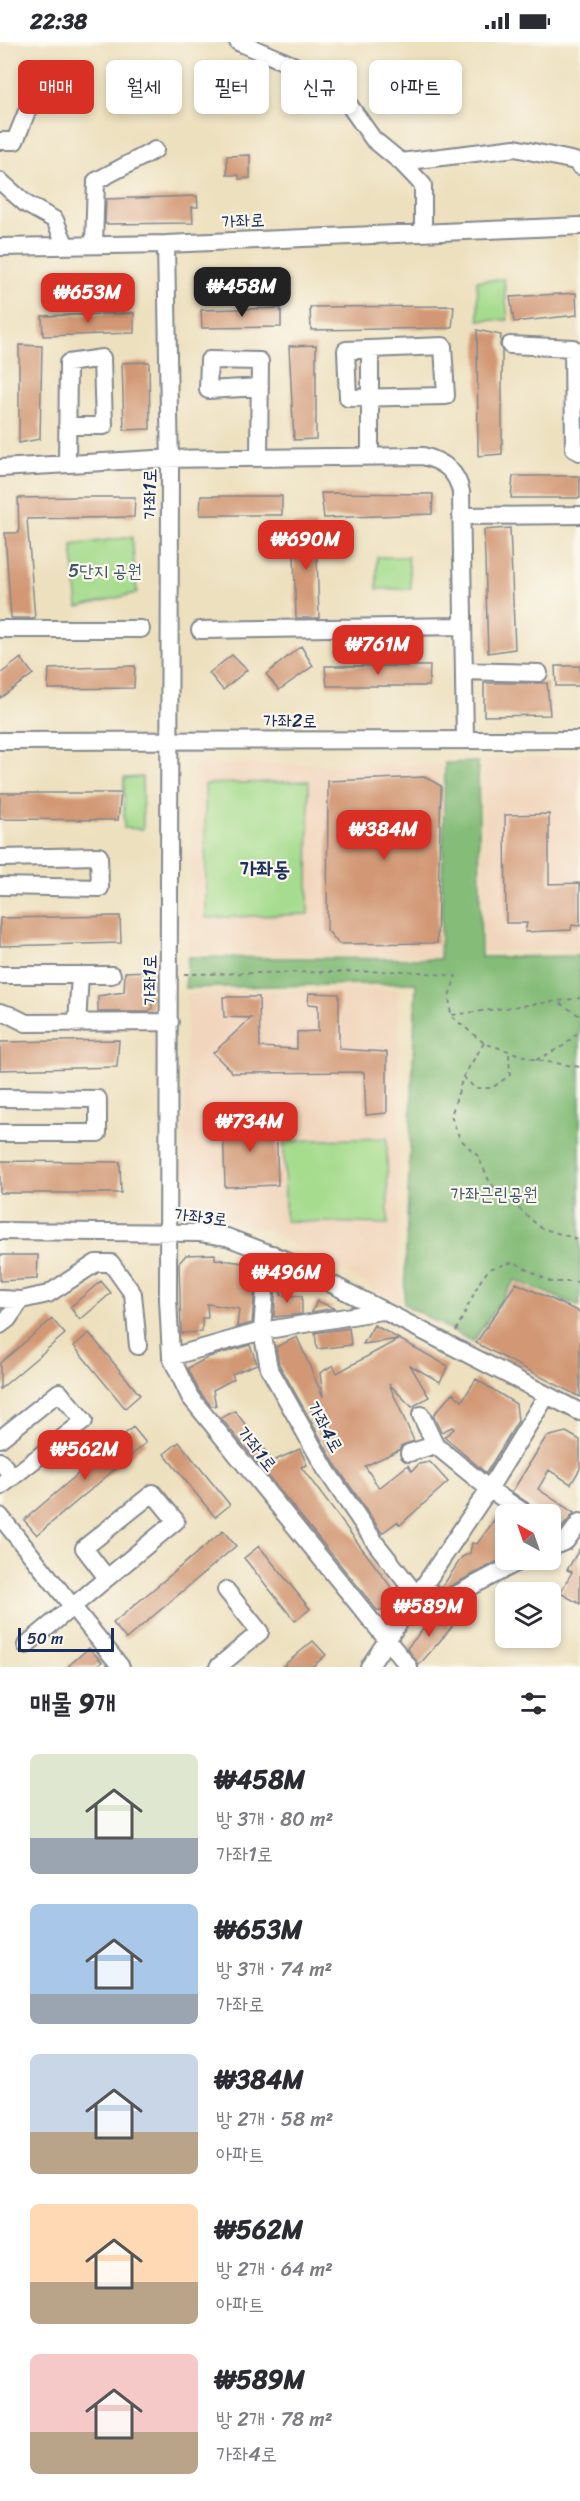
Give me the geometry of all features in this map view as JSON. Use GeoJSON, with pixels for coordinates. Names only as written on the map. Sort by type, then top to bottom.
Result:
{"type":"FeatureCollection","features":[{"type":"Feature","properties":{"kind":"street"},"geometry":{"type":"LineString","coordinates":[[238,42],[333,82],[373,139],[401,162],[423,185],[423,232]]}},
{"type":"Feature","properties":{"kind":"street"},"geometry":{"type":"LineString","coordinates":[[0,141],[15,141],[26,114]]}},
{"type":"Feature","properties":{"kind":"street"},"geometry":{"type":"LineString","coordinates":[[401,162],[514,148],[574,161],[580,166]]}},
{"type":"Feature","properties":{"kind":"street"},"geometry":{"type":"LineString","coordinates":[[94,245],[96,182],[155,150]]}},
{"type":"Feature","properties":{"kind":"street"},"geometry":{"type":"LineString","coordinates":[[0,181],[26,204],[55,220],[64,244]]}},
{"type":"Feature","properties":{"kind":"street","name":"가좌로"},"geometry":{"type":"LineString","coordinates":[[0,247],[64,244],[166,244],[580,226]]}},
{"type":"Feature","properties":{"kind":"street","name":"가좌1로"},"geometry":{"type":"LineString","coordinates":[[166,244],[169,459],[168,1299],[171,1357],[190,1397],[409,1667]]}},
{"type":"Feature","properties":{"kind":"street"},"geometry":{"type":"LineString","coordinates":[[510,345],[573,348],[574,449],[580,452]]}},
{"type":"Feature","properties":{"kind":"street"},"geometry":{"type":"LineString","coordinates":[[443,346],[446,396],[348,398],[346,350],[370,350],[443,346]]}},
{"type":"Feature","properties":{"kind":"street"},"geometry":{"type":"LineString","coordinates":[[370,350],[370,457]]}},
{"type":"Feature","properties":{"kind":"street"},"geometry":{"type":"LineString","coordinates":[[259,458],[260,387]]}},
{"type":"Feature","properties":{"kind":"street"},"geometry":{"type":"LineString","coordinates":[[67,426],[67,464]]}},
{"type":"Feature","properties":{"kind":"street"},"geometry":{"type":"LineString","coordinates":[[0,468],[169,459],[423,456],[445,464],[459,482],[465,740]]}},
{"type":"Feature","properties":{"kind":"street"},"geometry":{"type":"LineString","coordinates":[[461,516],[580,515]]}},
{"type":"Feature","properties":{"kind":"street"},"geometry":{"type":"LineString","coordinates":[[200,630],[463,626]]}},
{"type":"Feature","properties":{"kind":"street"},"geometry":{"type":"LineString","coordinates":[[0,629],[141,628]]}},
{"type":"Feature","properties":{"kind":"street"},"geometry":{"type":"LineString","coordinates":[[464,671],[539,674]]}},
{"type":"Feature","properties":{"kind":"street","name":"가좌2로"},"geometry":{"type":"LineString","coordinates":[[0,741],[580,740]]}},
{"type":"Feature","properties":{"kind":"street"},"geometry":{"type":"LineString","coordinates":[[0,858],[99,856],[100,888],[0,886]]}},
{"type":"Feature","properties":{"kind":"street"},"geometry":{"type":"LineString","coordinates":[[0,975],[112,975]]}},
{"type":"Feature","properties":{"kind":"street"},"geometry":{"type":"LineString","coordinates":[[77,1023],[80,975]]}},
{"type":"Feature","properties":{"kind":"street"},"geometry":{"type":"LineString","coordinates":[[0,1012],[26,1023],[170,1022]]}},
{"type":"Feature","properties":{"kind":"street"},"geometry":{"type":"LineString","coordinates":[[0,1098],[98,1099],[98,1133],[0,1133]]}},
{"type":"Feature","properties":{"kind":"street","name":"가좌3로"},"geometry":{"type":"LineString","coordinates":[[0,1231],[168,1232],[217,1235],[273,1254],[580,1412]]}},
{"type":"Feature","properties":{"kind":"street","name":"가좌4로"},"geometry":{"type":"LineString","coordinates":[[273,1254],[266,1276],[262,1331],[269,1368],[326,1470],[377,1545],[421,1592]]}},
{"type":"Feature","properties":{"kind":"street"},"geometry":{"type":"LineString","coordinates":[[0,1299],[21,1300],[48,1294],[96,1263],[111,1263],[133,1294],[138,1346]]}},
{"type":"Feature","properties":{"kind":"street"},"geometry":{"type":"LineString","coordinates":[[0,1325],[8,1319],[21,1300]]}},
{"type":"Feature","properties":{"kind":"street"},"geometry":{"type":"LineString","coordinates":[[171,1357],[262,1331],[382,1311]]}},
{"type":"Feature","properties":{"kind":"street"},"geometry":{"type":"LineString","coordinates":[[0,1439],[59,1392],[84,1421],[6,1482],[0,1461]]}},
{"type":"Feature","properties":{"kind":"street"},"geometry":{"type":"LineString","coordinates":[[369,1667],[489,1489],[547,1395]]}},
{"type":"Feature","properties":{"kind":"street"},"geometry":{"type":"LineString","coordinates":[[421,1415],[435,1445],[489,1489],[512,1504]]}},
{"type":"Feature","properties":{"kind":"street"},"geometry":{"type":"LineString","coordinates":[[409,1453],[435,1445]]}},
{"type":"Feature","properties":{"kind":"street"},"geometry":{"type":"LineString","coordinates":[[26,1645],[176,1521],[153,1494],[84,1548],[107,1578]]}},
{"type":"Feature","properties":{"kind":"street"},"geometry":{"type":"LineString","coordinates":[[0,1516],[121,1667]]}},
{"type":"Feature","properties":{"kind":"street"},"geometry":{"type":"LineString","coordinates":[[561,1543],[567,1541],[580,1522]]}},
{"type":"Feature","properties":{"kind":"street"},"geometry":{"type":"LineString","coordinates":[[561,1537],[567,1541]]}},
{"type":"Feature","properties":{"kind":"street"},"geometry":{"type":"LineString","coordinates":[[421,1592],[444,1601],[503,1570]]}},
{"type":"Feature","properties":{"kind":"street"},"geometry":{"type":"LineString","coordinates":[[218,1667],[260,1632],[226,1590]]}},
{"type":"Feature","properties":{"kind":"path"},"geometry":{"type":"LineString","coordinates":[[179,975],[407,971],[456,976],[449,996],[451,1016],[484,1043],[536,1060],[580,1067]]}},
{"type":"Feature","properties":{"kind":"path"},"geometry":{"type":"LineString","coordinates":[[451,1016],[560,1003],[580,998]]}},
{"type":"Feature","properties":{"kind":"path"},"geometry":{"type":"LineString","coordinates":[[560,1003],[580,1016]]}},
{"type":"Feature","properties":{"kind":"path"},"geometry":{"type":"LineString","coordinates":[[536,1060],[565,1045],[580,1030]]}},
{"type":"Feature","properties":{"kind":"path"},"geometry":{"type":"LineString","coordinates":[[484,1043],[463,1077],[451,1116],[460,1139],[478,1156],[490,1183],[541,1228],[580,1240]]}},
{"type":"Feature","properties":{"kind":"path"},"geometry":{"type":"LineString","coordinates":[[463,1077],[475,1088],[492,1088],[510,1075],[509,1051]]}},
{"type":"Feature","properties":{"kind":"path"},"geometry":{"type":"LineString","coordinates":[[454,1336],[479,1283],[489,1269],[514,1262],[551,1282],[580,1282]]}},
{"type":"Feature","properties":{"kind":"shaded area"},"geometry":{"type":"Polygon","coordinates":[[[580,757],[580,950],[484,951],[483,759],[580,757]]]}},
{"type":"Feature","properties":{"kind":"shaded area"},"geometry":{"type":"Polygon","coordinates":[[[193,764],[441,765],[437,956],[189,952],[193,764]]]}},
{"type":"Feature","properties":{"kind":"shaded area"},"geometry":{"type":"Polygon","coordinates":[[[399,989],[399,1302],[263,1228],[196,1213],[182,1198],[187,993],[399,989]]]}},
{"type":"Feature","properties":{"kind":"green space"},"geometry":{"type":"Polygon","coordinates":[[[504,279],[508,320],[479,320],[477,281],[504,279]]]}},
{"type":"Feature","properties":{"kind":"green space","name":"5단지 공원"},"geometry":{"type":"Polygon","coordinates":[[[132,537],[137,593],[78,607],[72,545],[132,537]]]}},
{"type":"Feature","properties":{"kind":"green space"},"geometry":{"type":"Polygon","coordinates":[[[377,557],[408,557],[411,589],[377,589],[377,557]]]}},
{"type":"Feature","properties":{"kind":"green space","name":"가좌근린공원"},"geometry":{"type":"Polygon","coordinates":[[[478,762],[481,957],[580,956],[580,1307],[515,1280],[473,1342],[404,1304],[416,983],[185,988],[188,957],[440,959],[445,763],[478,762]]]}},
{"type":"Feature","properties":{"kind":"green space"},"geometry":{"type":"Polygon","coordinates":[[[142,777],[143,829],[124,828],[124,778],[142,777]]]}},
{"type":"Feature","properties":{"kind":"green space"},"geometry":{"type":"Polygon","coordinates":[[[309,781],[308,914],[206,918],[205,784],[309,781]]]}},
{"type":"Feature","properties":{"kind":"green space"},"geometry":{"type":"Polygon","coordinates":[[[387,1138],[388,1224],[285,1221],[284,1141],[387,1138]]]}},
{"type":"Feature","properties":{"kind":"building"},"geometry":{"type":"Polygon","coordinates":[[[250,155],[250,178],[239,179],[239,175],[227,175],[227,156],[250,155]]]}},
{"type":"Feature","properties":{"kind":"building"},"geometry":{"type":"Polygon","coordinates":[[[197,196],[198,207],[192,207],[193,223],[105,224],[106,199],[197,196]]]}},
{"type":"Feature","properties":{"kind":"building"},"geometry":{"type":"Polygon","coordinates":[[[576,293],[577,315],[514,322],[510,297],[576,293]]]}},
{"type":"Feature","properties":{"kind":"building"},"geometry":{"type":"Polygon","coordinates":[[[454,306],[452,328],[311,330],[310,307],[454,306]]]}},
{"type":"Feature","properties":{"kind":"building"},"geometry":{"type":"Polygon","coordinates":[[[281,308],[281,327],[202,328],[201,310],[281,308]]]}},
{"type":"Feature","properties":{"kind":"building"},"geometry":{"type":"Polygon","coordinates":[[[134,313],[134,333],[43,336],[42,316],[134,313]]]}},
{"type":"Feature","properties":{"kind":"building"},"geometry":{"type":"Polygon","coordinates":[[[477,330],[501,335],[502,454],[478,456],[477,330]]]}},
{"type":"Feature","properties":{"kind":"building"},"geometry":{"type":"Polygon","coordinates":[[[19,345],[42,346],[40,439],[19,443],[19,345]]]}},
{"type":"Feature","properties":{"kind":"building"},"geometry":{"type":"Polygon","coordinates":[[[316,345],[316,439],[294,440],[289,346],[316,345]]]}},
{"type":"Feature","properties":{"kind":"building"},"geometry":{"type":"Polygon","coordinates":[[[149,362],[150,429],[124,430],[122,363],[149,362]]]}},
{"type":"Feature","properties":{"kind":"building"},"geometry":{"type":"Polygon","coordinates":[[[513,476],[580,476],[580,498],[511,498],[513,476]]]}},
{"type":"Feature","properties":{"kind":"building"},"geometry":{"type":"Polygon","coordinates":[[[321,493],[433,494],[432,514],[324,518],[321,493]]]}},
{"type":"Feature","properties":{"kind":"building"},"geometry":{"type":"Polygon","coordinates":[[[201,496],[282,496],[282,515],[200,515],[201,496]]]}},
{"type":"Feature","properties":{"kind":"building"},"geometry":{"type":"Polygon","coordinates":[[[135,497],[134,517],[27,519],[35,618],[11,618],[5,533],[19,533],[18,498],[135,497]]]}},
{"type":"Feature","properties":{"kind":"building"},"geometry":{"type":"Polygon","coordinates":[[[293,524],[316,525],[319,618],[296,618],[293,524]]]}},
{"type":"Feature","properties":{"kind":"building"},"geometry":{"type":"Polygon","coordinates":[[[510,528],[515,649],[488,653],[484,530],[510,528]]]}},
{"type":"Feature","properties":{"kind":"building"},"geometry":{"type":"Polygon","coordinates":[[[301,646],[313,666],[279,690],[266,674],[301,646]]]}},
{"type":"Feature","properties":{"kind":"building"},"geometry":{"type":"Polygon","coordinates":[[[232,655],[247,670],[223,690],[209,673],[232,655]]]}},
{"type":"Feature","properties":{"kind":"building"},"geometry":{"type":"Polygon","coordinates":[[[21,658],[33,674],[0,698],[0,674],[21,658]]]}},
{"type":"Feature","properties":{"kind":"building"},"geometry":{"type":"Polygon","coordinates":[[[135,666],[134,688],[48,689],[49,669],[135,666]]]}},
{"type":"Feature","properties":{"kind":"building"},"geometry":{"type":"Polygon","coordinates":[[[325,666],[430,666],[429,686],[327,686],[325,666]]]}},
{"type":"Feature","properties":{"kind":"building"},"geometry":{"type":"Polygon","coordinates":[[[555,666],[580,666],[580,686],[556,686],[555,666]]]}},
{"type":"Feature","properties":{"kind":"building"},"geometry":{"type":"Polygon","coordinates":[[[484,683],[547,683],[550,715],[484,716],[484,683]]]}},
{"type":"Feature","properties":{"kind":"building"},"geometry":{"type":"Polygon","coordinates":[[[425,777],[441,786],[437,943],[339,944],[327,930],[328,781],[425,777]]]}},
{"type":"Feature","properties":{"kind":"building"},"geometry":{"type":"Polygon","coordinates":[[[0,793],[121,793],[118,820],[0,819],[0,793]]]}},
{"type":"Feature","properties":{"kind":"building"},"geometry":{"type":"Polygon","coordinates":[[[549,814],[549,884],[580,883],[580,926],[572,925],[571,930],[525,932],[527,923],[506,923],[505,815],[549,814]]]}},
{"type":"Feature","properties":{"kind":"building"},"geometry":{"type":"Polygon","coordinates":[[[120,916],[121,943],[0,946],[0,918],[120,916]]]}},
{"type":"Feature","properties":{"kind":"building"},"geometry":{"type":"Polygon","coordinates":[[[151,971],[152,1008],[148,1012],[98,1012],[98,996],[124,992],[125,972],[151,971]]]}},
{"type":"Feature","properties":{"kind":"building"},"geometry":{"type":"Polygon","coordinates":[[[309,993],[339,994],[339,1049],[387,1052],[387,1113],[366,1115],[364,1072],[233,1073],[213,1053],[251,1018],[224,1017],[223,997],[259,997],[260,1047],[297,1049],[297,1032],[318,1031],[318,1005],[308,1004],[309,993]]]}},
{"type":"Feature","properties":{"kind":"building"},"geometry":{"type":"Polygon","coordinates":[[[119,1040],[117,1067],[0,1070],[0,1042],[119,1040]]]}},
{"type":"Feature","properties":{"kind":"building"},"geometry":{"type":"Polygon","coordinates":[[[223,1120],[276,1120],[278,1185],[225,1187],[223,1120]]]}},
{"type":"Feature","properties":{"kind":"building"},"geometry":{"type":"Polygon","coordinates":[[[0,1161],[120,1162],[121,1193],[0,1193],[0,1161]]]}},
{"type":"Feature","properties":{"kind":"building"},"geometry":{"type":"Polygon","coordinates":[[[215,1254],[215,1259],[258,1265],[252,1323],[237,1327],[239,1309],[207,1304],[208,1318],[202,1318],[202,1332],[181,1333],[179,1263],[186,1255],[215,1254]]]}},
{"type":"Feature","properties":{"kind":"building"},"geometry":{"type":"Polygon","coordinates":[[[0,1255],[38,1255],[37,1279],[0,1281],[0,1255]]]}},
{"type":"Feature","properties":{"kind":"building"},"geometry":{"type":"Polygon","coordinates":[[[101,1281],[111,1293],[80,1320],[70,1307],[101,1281]]]}},
{"type":"Feature","properties":{"kind":"building"},"geometry":{"type":"Polygon","coordinates":[[[516,1283],[580,1312],[580,1397],[476,1343],[516,1283]]]}},
{"type":"Feature","properties":{"kind":"building"},"geometry":{"type":"Polygon","coordinates":[[[276,1284],[281,1284],[281,1295],[302,1296],[302,1314],[274,1317],[276,1284]]]}},
{"type":"Feature","properties":{"kind":"building"},"geometry":{"type":"Polygon","coordinates":[[[317,1301],[334,1308],[312,1312],[317,1301]]]}},
{"type":"Feature","properties":{"kind":"building"},"geometry":{"type":"Polygon","coordinates":[[[52,1319],[65,1334],[0,1389],[0,1363],[52,1319]]]}},
{"type":"Feature","properties":{"kind":"building"},"geometry":{"type":"Polygon","coordinates":[[[374,1325],[448,1366],[440,1382],[410,1365],[429,1397],[412,1407],[389,1384],[414,1441],[402,1445],[399,1450],[365,1466],[379,1488],[408,1465],[412,1471],[419,1464],[430,1462],[448,1482],[400,1525],[397,1522],[382,1533],[335,1464],[279,1364],[276,1347],[297,1337],[323,1397],[320,1373],[333,1365],[337,1373],[399,1339],[363,1344],[374,1325]]]}},
{"type":"Feature","properties":{"kind":"building"},"geometry":{"type":"Polygon","coordinates":[[[349,1328],[351,1345],[317,1349],[315,1333],[349,1328]]]}},
{"type":"Feature","properties":{"kind":"building"},"geometry":{"type":"Polygon","coordinates":[[[89,1333],[140,1395],[125,1408],[74,1346],[89,1333]]]}},
{"type":"Feature","properties":{"kind":"building"},"geometry":{"type":"Polygon","coordinates":[[[250,1345],[257,1364],[232,1374],[234,1379],[213,1390],[216,1406],[211,1406],[199,1391],[188,1368],[209,1357],[250,1345]]]}},
{"type":"Feature","properties":{"kind":"building"},"geometry":{"type":"Polygon","coordinates":[[[476,1379],[516,1404],[518,1421],[486,1473],[444,1437],[454,1429],[452,1427],[441,1432],[433,1415],[453,1393],[462,1401],[476,1379]]]}},
{"type":"Feature","properties":{"kind":"building"},"geometry":{"type":"Polygon","coordinates":[[[235,1411],[273,1461],[300,1449],[307,1465],[301,1467],[391,1587],[396,1600],[384,1611],[377,1610],[221,1418],[235,1411]]]}},
{"type":"Feature","properties":{"kind":"building"},"geometry":{"type":"Polygon","coordinates":[[[133,1427],[146,1443],[37,1535],[24,1520],[133,1427]]]}},
{"type":"Feature","properties":{"kind":"building"},"geometry":{"type":"Polygon","coordinates":[[[566,1432],[580,1440],[580,1469],[571,1484],[549,1470],[538,1489],[560,1504],[530,1504],[512,1492],[546,1437],[566,1432]]]}},
{"type":"Feature","properties":{"kind":"building"},"geometry":{"type":"Polygon","coordinates":[[[179,1442],[230,1505],[215,1517],[164,1454],[179,1442]]]}},
{"type":"Feature","properties":{"kind":"building"},"geometry":{"type":"Polygon","coordinates":[[[561,1504],[574,1513],[561,1529],[561,1504]]]}},
{"type":"Feature","properties":{"kind":"building"},"geometry":{"type":"Polygon","coordinates":[[[495,1519],[495,1563],[445,1589],[442,1587],[462,1557],[470,1553],[472,1543],[477,1544],[495,1519]]]}},
{"type":"Feature","properties":{"kind":"building"},"geometry":{"type":"Polygon","coordinates":[[[223,1531],[236,1546],[126,1639],[113,1623],[223,1531]]]}},
{"type":"Feature","properties":{"kind":"building"},"geometry":{"type":"Polygon","coordinates":[[[259,1546],[310,1609],[295,1621],[244,1558],[259,1546]]]}},
{"type":"Feature","properties":{"kind":"building"},"geometry":{"type":"Polygon","coordinates":[[[580,1548],[580,1604],[561,1594],[572,1572],[567,1570],[580,1548]]]}},
{"type":"Feature","properties":{"kind":"building"},"geometry":{"type":"Polygon","coordinates":[[[437,1613],[452,1627],[419,1665],[407,1648],[437,1613]]]}},
{"type":"Feature","properties":{"kind":"building"},"geometry":{"type":"Polygon","coordinates":[[[313,1641],[326,1655],[312,1667],[282,1667],[313,1641]]]}},
{"type":"Feature","properties":{"kind":"building"},"geometry":{"type":"Polygon","coordinates":[[[89,1648],[102,1662],[96,1667],[67,1667],[89,1648]]]}},
{"type":"Feature","properties":{"kind":"district","name":"가좌동"},"geometry":{"type":"Point","coordinates":[265,869]}}]}
